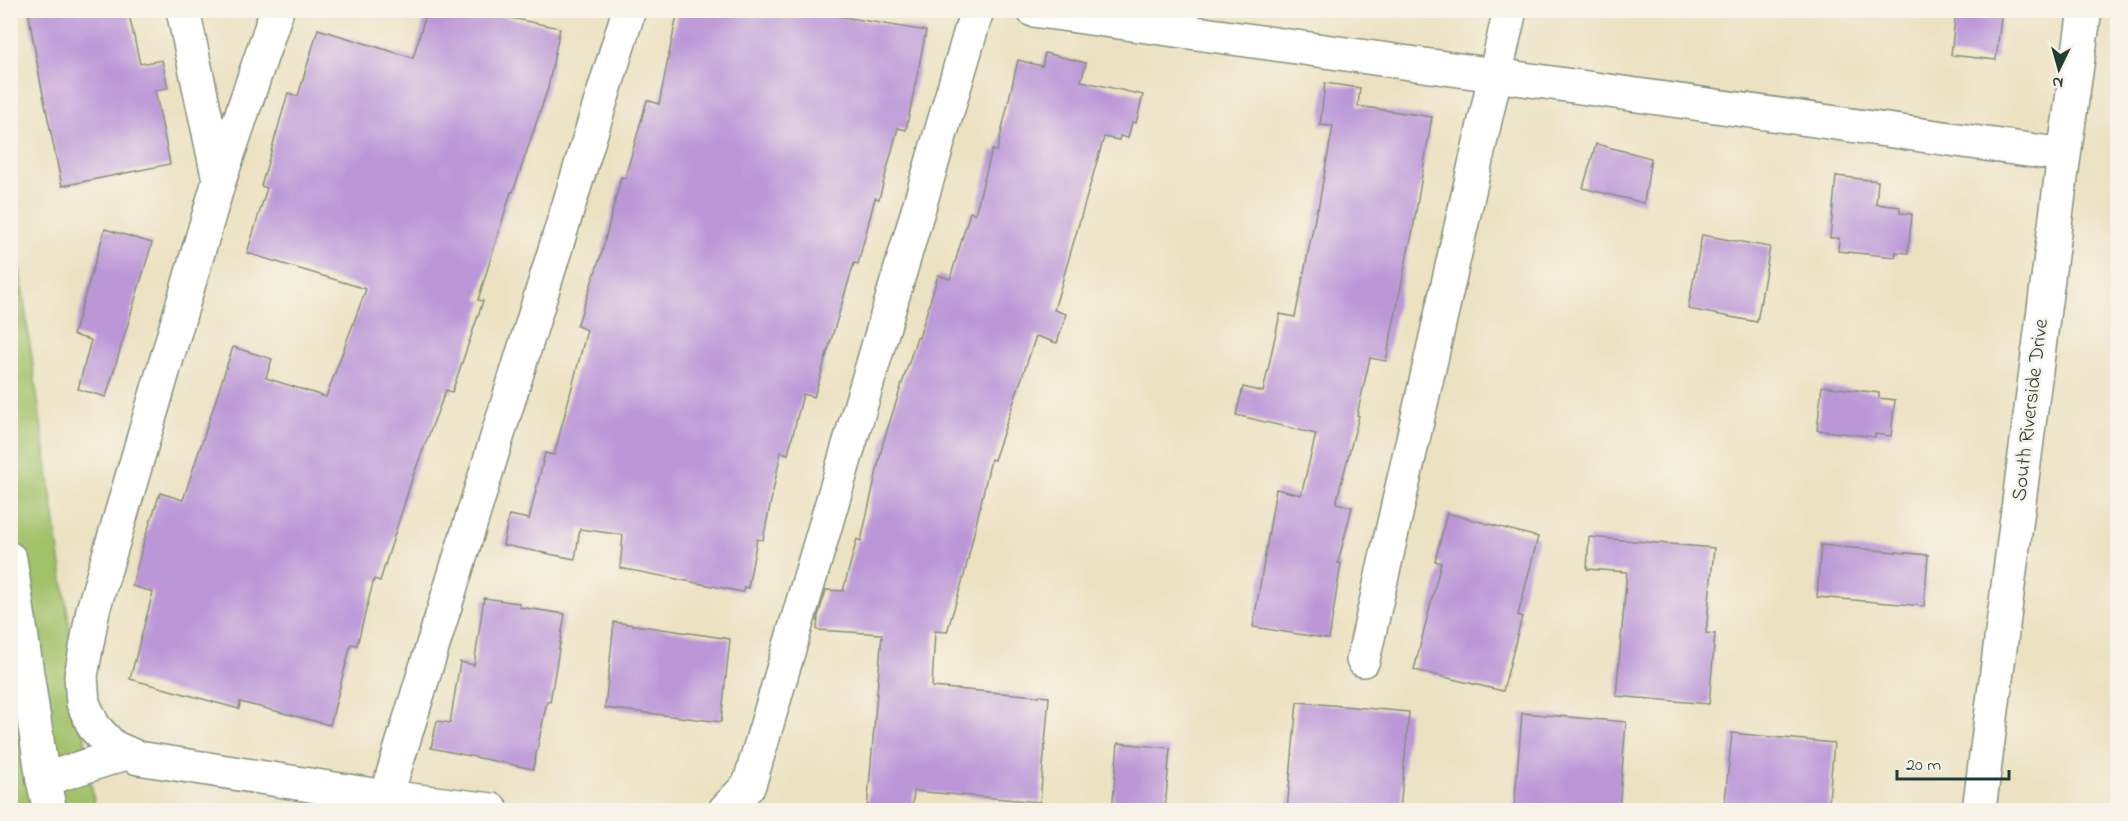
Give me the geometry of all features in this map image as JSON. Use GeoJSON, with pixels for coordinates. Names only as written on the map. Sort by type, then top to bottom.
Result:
{"type":"FeatureCollection","features":[{"type":"Feature","properties":{"kind":"street"},"geometry":{"type":"LineString","coordinates":[[183,10],[219,181]]}},
{"type":"Feature","properties":{"kind":"street"},"geometry":{"type":"LineString","coordinates":[[277,10],[219,181],[93,610],[81,676],[83,703],[94,727],[113,747],[138,759],[492,810]]}},
{"type":"Feature","properties":{"kind":"street"},"geometry":{"type":"LineString","coordinates":[[386,796],[629,10]]}},
{"type":"Feature","properties":{"kind":"street"},"geometry":{"type":"LineString","coordinates":[[725,810],[749,785],[977,10]]}},
{"type":"Feature","properties":{"kind":"street"},"geometry":{"type":"LineString","coordinates":[[1033,10],[2064,155]]}},
{"type":"Feature","properties":{"kind":"street"},"geometry":{"type":"LineString","coordinates":[[1363,660],[1510,10]]}},
{"type":"Feature","properties":{"kind":"street","name":"South Riverside Drive"},"geometry":{"type":"LineString","coordinates":[[1979,810],[2085,10]]}},
{"type":"Feature","properties":{"kind":"street"},"geometry":{"type":"LineString","coordinates":[[10,559],[46,795],[126,753]]}},
{"type":"Feature","properties":{"kind":"green space"},"geometry":{"type":"Polygon","coordinates":[[[11,208],[95,810],[11,810],[11,208]]]}},
{"type":"Feature","properties":{"kind":"building"},"geometry":{"type":"Polygon","coordinates":[[[28,10],[128,10],[140,64],[162,60],[168,88],[155,90],[170,164],[62,186],[28,10]]]}},
{"type":"Feature","properties":{"kind":"building"},"geometry":{"type":"Polygon","coordinates":[[[427,10],[471,10],[560,28],[548,88],[513,192],[511,192],[478,300],[483,301],[452,392],[446,390],[413,476],[380,581],[374,579],[357,645],[351,644],[330,725],[240,702],[239,709],[130,679],[153,592],[132,586],[144,541],[160,493],[183,500],[233,347],[272,359],[266,378],[326,397],[366,289],[247,253],[267,188],[261,186],[288,93],[298,96],[318,29],[413,58],[427,10]]]}},
{"type":"Feature","properties":{"kind":"building"},"geometry":{"type":"Polygon","coordinates":[[[678,10],[804,10],[926,31],[906,130],[898,128],[879,199],[875,198],[858,264],[854,263],[814,397],[803,394],[788,454],[781,452],[763,540],[757,539],[748,588],[744,587],[743,592],[620,568],[623,535],[580,529],[575,559],[503,545],[509,515],[529,519],[545,453],[554,455],[587,330],[577,326],[602,252],[621,177],[625,178],[647,100],[659,104],[678,10]]]}},
{"type":"Feature","properties":{"kind":"building"},"geometry":{"type":"Polygon","coordinates":[[[1956,10],[2002,10],[1996,60],[1951,55],[1956,10]]]}},
{"type":"Feature","properties":{"kind":"building"},"geometry":{"type":"Polygon","coordinates":[[[1045,53],[1086,63],[1081,81],[1143,95],[1136,123],[1132,122],[1128,138],[1120,136],[1119,140],[1104,137],[1054,310],[1066,314],[1057,343],[1036,336],[994,460],[991,459],[965,572],[947,632],[935,631],[932,687],[1049,697],[1040,802],[914,791],[912,810],[867,810],[882,634],[817,630],[818,616],[826,590],[843,591],[857,539],[861,541],[883,443],[917,337],[919,338],[938,275],[950,279],[970,212],[975,214],[992,150],[997,151],[1018,60],[1042,66],[1045,53]]]}},
{"type":"Feature","properties":{"kind":"building"},"geometry":{"type":"Polygon","coordinates":[[[1325,83],[1360,88],[1358,106],[1432,117],[1412,235],[1386,361],[1370,358],[1357,415],[1359,416],[1336,503],[1352,507],[1338,563],[1341,563],[1329,639],[1253,627],[1276,489],[1301,495],[1316,434],[1236,415],[1243,387],[1263,392],[1280,314],[1295,317],[1333,126],[1320,125],[1325,83]]]}},
{"type":"Feature","properties":{"kind":"building"},"geometry":{"type":"Polygon","coordinates":[[[1596,144],[1651,158],[1644,203],[1583,188],[1596,144]]]}},
{"type":"Feature","properties":{"kind":"building"},"geometry":{"type":"Polygon","coordinates":[[[1836,176],[1878,181],[1876,204],[1900,207],[1900,213],[1912,214],[1908,253],[1896,252],[1895,257],[1838,251],[1839,238],[1830,238],[1836,176]]]}},
{"type":"Feature","properties":{"kind":"building"},"geometry":{"type":"Polygon","coordinates":[[[105,229],[152,243],[106,397],[78,389],[91,340],[73,335],[105,229]]]}},
{"type":"Feature","properties":{"kind":"building"},"geometry":{"type":"Polygon","coordinates":[[[1702,235],[1770,247],[1757,322],[1688,309],[1702,235]]]}},
{"type":"Feature","properties":{"kind":"building"},"geometry":{"type":"Polygon","coordinates":[[[1822,386],[1879,393],[1879,398],[1895,400],[1891,436],[1875,434],[1875,437],[1817,430],[1822,386]]]}},
{"type":"Feature","properties":{"kind":"building"},"geometry":{"type":"Polygon","coordinates":[[[1447,513],[1538,537],[1518,615],[1522,617],[1503,691],[1414,670],[1441,563],[1435,561],[1447,513]]]}},
{"type":"Feature","properties":{"kind":"building"},"geometry":{"type":"Polygon","coordinates":[[[1589,537],[1714,548],[1706,633],[1715,634],[1709,704],[1616,696],[1627,572],[1587,569],[1589,537]]]}},
{"type":"Feature","properties":{"kind":"building"},"geometry":{"type":"Polygon","coordinates":[[[1821,545],[1928,555],[1924,606],[1817,597],[1821,545]]]}},
{"type":"Feature","properties":{"kind":"building"},"geometry":{"type":"Polygon","coordinates":[[[484,598],[519,603],[519,607],[565,614],[550,702],[547,701],[533,769],[431,748],[437,721],[450,723],[460,662],[474,665],[484,598]]]}},
{"type":"Feature","properties":{"kind":"building"},"geometry":{"type":"Polygon","coordinates":[[[614,622],[730,639],[721,722],[605,708],[614,622]]]}},
{"type":"Feature","properties":{"kind":"building"},"geometry":{"type":"Polygon","coordinates":[[[1297,702],[1409,712],[1400,810],[1287,810],[1297,702]]]}},
{"type":"Feature","properties":{"kind":"building"},"geometry":{"type":"Polygon","coordinates":[[[1522,713],[1626,722],[1619,810],[1514,810],[1522,713]]]}},
{"type":"Feature","properties":{"kind":"building"},"geometry":{"type":"Polygon","coordinates":[[[1732,733],[1834,743],[1828,810],[1724,810],[1732,733]]]}},
{"type":"Feature","properties":{"kind":"building"},"geometry":{"type":"Polygon","coordinates":[[[1118,743],[1170,748],[1165,810],[1112,810],[1118,743]]]}}]}
